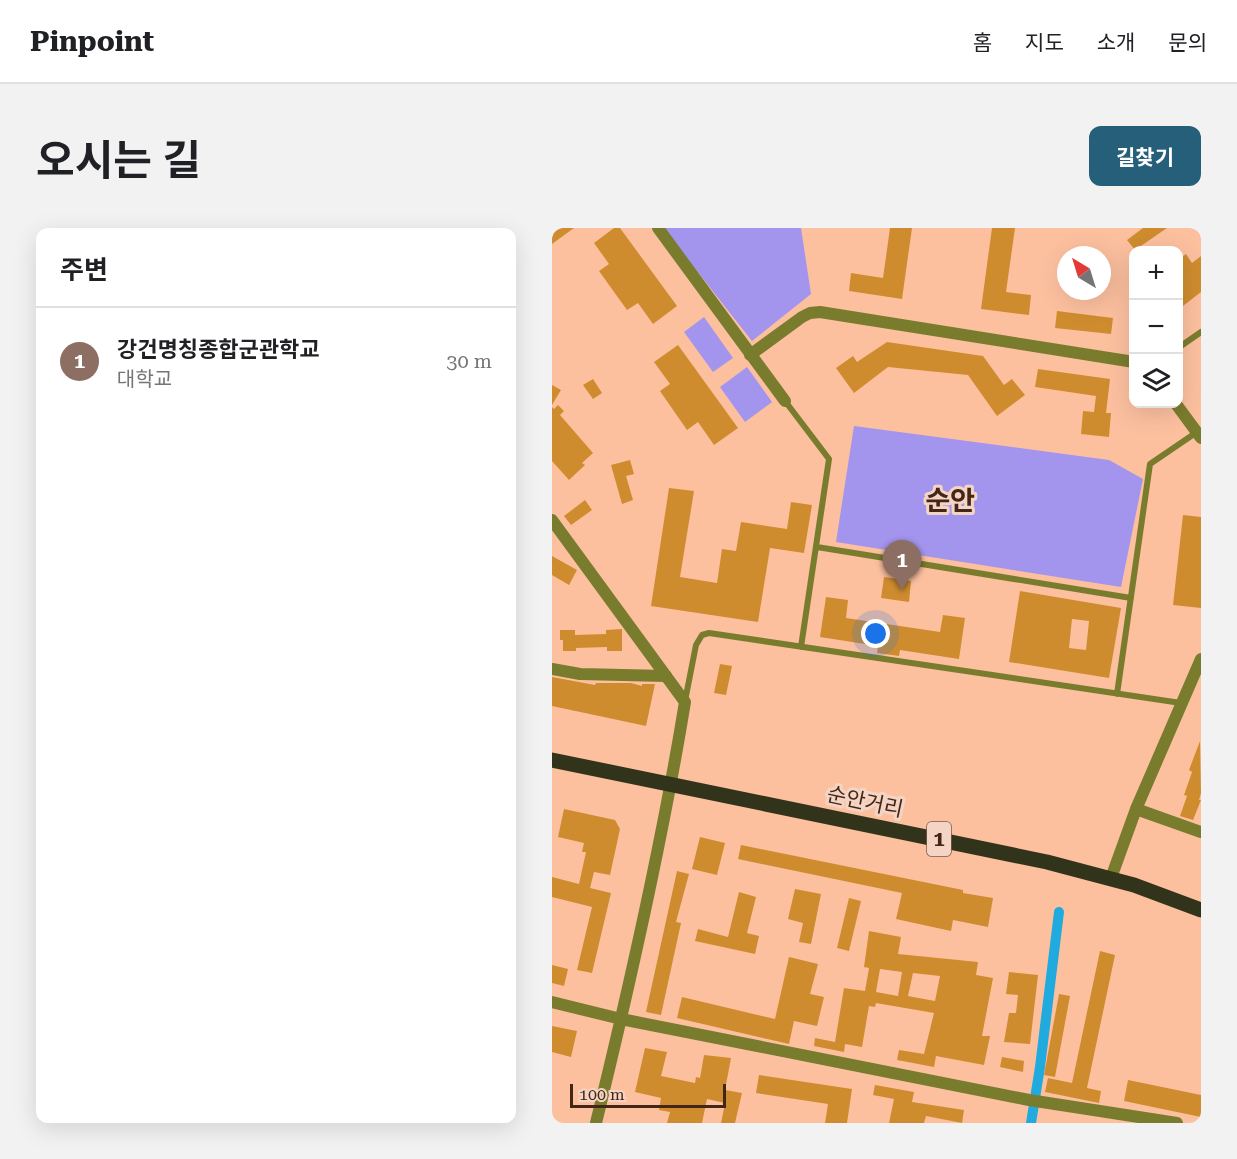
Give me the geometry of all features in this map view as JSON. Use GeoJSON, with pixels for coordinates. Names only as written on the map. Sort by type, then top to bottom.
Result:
{"type":"FeatureCollection","features":[{"type":"Feature","properties":{"kind":"main road","name":"순안거리"},"geometry":{"type":"LineString","coordinates":[[552,759],[1047,862],[1111,878],[1201,910]]}},
{"type":"Feature","properties":{"kind":"street"},"geometry":{"type":"LineString","coordinates":[[658,228],[785,401]]}},
{"type":"Feature","properties":{"kind":"street"},"geometry":{"type":"LineString","coordinates":[[750,355],[802,317],[820,312],[1129,361]]}},
{"type":"Feature","properties":{"kind":"street"},"geometry":{"type":"LineString","coordinates":[[1179,408],[1199,435]]}},
{"type":"Feature","properties":{"kind":"street"},"geometry":{"type":"LineString","coordinates":[[552,520],[685,702],[672,784],[596,1123]]}},
{"type":"Feature","properties":{"kind":"street"},"geometry":{"type":"LineString","coordinates":[[1111,878],[1136,809],[1201,658]]}},
{"type":"Feature","properties":{"kind":"street"},"geometry":{"type":"LineString","coordinates":[[552,669],[580,674],[666,676]]}},
{"type":"Feature","properties":{"kind":"street"},"geometry":{"type":"LineString","coordinates":[[1136,809],[1201,832]]}},
{"type":"Feature","properties":{"kind":"street"},"geometry":{"type":"LineString","coordinates":[[552,1002],[621,1019],[1029,1100],[1177,1123]]}},
{"type":"Feature","properties":{"kind":"lane"},"geometry":{"type":"LineString","coordinates":[[1183,345],[1201,332]]}},
{"type":"Feature","properties":{"kind":"lane"},"geometry":{"type":"LineString","coordinates":[[785,401],[829,459],[801,647]]}},
{"type":"Feature","properties":{"kind":"lane"},"geometry":{"type":"LineString","coordinates":[[1117,694],[1150,464],[1199,435]]}},
{"type":"Feature","properties":{"kind":"lane"},"geometry":{"type":"LineString","coordinates":[[817,548],[1131,598]]}},
{"type":"Feature","properties":{"kind":"lane"},"geometry":{"type":"LineString","coordinates":[[685,702],[696,645],[702,635],[709,633],[1182,704]]}},
{"type":"Feature","properties":{"kind":"shaded area"},"geometry":{"type":"Polygon","coordinates":[[[663,228],[801,228],[811,294],[752,341],[663,228]]]}},
{"type":"Feature","properties":{"kind":"shaded area"},"geometry":{"type":"Polygon","coordinates":[[[704,317],[733,358],[713,372],[684,332],[704,317]]]}},
{"type":"Feature","properties":{"kind":"shaded area"},"geometry":{"type":"Polygon","coordinates":[[[747,367],[772,402],[745,422],[720,387],[747,367]]]}},
{"type":"Feature","properties":{"kind":"shaded area"},"geometry":{"type":"Polygon","coordinates":[[[854,426],[1109,460],[1143,479],[1121,587],[836,542],[854,426]]]}},
{"type":"Feature","properties":{"kind":"building"},"geometry":{"type":"Polygon","coordinates":[[[552,228],[574,228],[552,244],[552,228]]]}},
{"type":"Feature","properties":{"kind":"building"},"geometry":{"type":"Polygon","coordinates":[[[614,228],[620,228],[677,306],[653,324],[638,303],[627,310],[599,271],[609,264],[594,243],[614,228]]]}},
{"type":"Feature","properties":{"kind":"building"},"geometry":{"type":"Polygon","coordinates":[[[890,228],[912,228],[902,299],[849,291],[851,273],[883,278],[890,228]]]}},
{"type":"Feature","properties":{"kind":"building"},"geometry":{"type":"Polygon","coordinates":[[[992,228],[1015,228],[1006,292],[1031,295],[1029,315],[981,309],[992,228]]]}},
{"type":"Feature","properties":{"kind":"building"},"geometry":{"type":"Polygon","coordinates":[[[1143,228],[1167,228],[1141,246],[1132,246],[1127,240],[1143,228]]]}},
{"type":"Feature","properties":{"kind":"building"},"geometry":{"type":"Polygon","coordinates":[[[1186,254],[1192,263],[1201,256],[1201,292],[1183,306],[1183,300],[1183,256],[1186,254]]]}},
{"type":"Feature","properties":{"kind":"building"},"geometry":{"type":"Polygon","coordinates":[[[1057,311],[1113,318],[1111,334],[1055,328],[1057,311]]]}},
{"type":"Feature","properties":{"kind":"building"},"geometry":{"type":"Polygon","coordinates":[[[887,342],[983,356],[1004,385],[1012,379],[1025,395],[997,416],[968,375],[888,367],[854,393],[836,368],[853,356],[857,362],[887,342]]]}},
{"type":"Feature","properties":{"kind":"building"},"geometry":{"type":"Polygon","coordinates":[[[678,345],[738,428],[714,445],[698,422],[687,430],[660,391],[670,384],[654,362],[678,345]]]}},
{"type":"Feature","properties":{"kind":"building"},"geometry":{"type":"Polygon","coordinates":[[[1038,369],[1110,379],[1106,413],[1111,413],[1109,437],[1081,434],[1083,411],[1094,412],[1096,396],[1035,387],[1038,369]]]}},
{"type":"Feature","properties":{"kind":"building"},"geometry":{"type":"Polygon","coordinates":[[[593,379],[602,393],[593,399],[583,385],[593,379]]]}},
{"type":"Feature","properties":{"kind":"building"},"geometry":{"type":"Polygon","coordinates":[[[552,385],[561,390],[552,405],[552,385]]]}},
{"type":"Feature","properties":{"kind":"building"},"geometry":{"type":"Polygon","coordinates":[[[558,405],[564,411],[560,415],[593,453],[582,463],[585,465],[569,480],[552,461],[552,407],[554,409],[558,405]]]}},
{"type":"Feature","properties":{"kind":"building"},"geometry":{"type":"Polygon","coordinates":[[[630,460],[634,474],[626,476],[633,500],[622,504],[611,465],[630,460]]]}},
{"type":"Feature","properties":{"kind":"building"},"geometry":{"type":"Polygon","coordinates":[[[669,488],[694,491],[680,577],[717,583],[722,549],[736,551],[741,522],[787,529],[791,502],[812,505],[804,553],[770,548],[758,622],[651,606],[669,488]]]}},
{"type":"Feature","properties":{"kind":"building"},"geometry":{"type":"Polygon","coordinates":[[[585,500],[592,510],[571,525],[564,516],[585,500]]]}},
{"type":"Feature","properties":{"kind":"building"},"geometry":{"type":"Polygon","coordinates":[[[1183,515],[1201,517],[1201,608],[1173,605],[1183,515]]]}},
{"type":"Feature","properties":{"kind":"building"},"geometry":{"type":"Polygon","coordinates":[[[552,556],[577,570],[569,585],[552,575],[552,556]]]}},
{"type":"Feature","properties":{"kind":"building"},"geometry":{"type":"Polygon","coordinates":[[[884,577],[911,581],[909,602],[881,598],[884,577]]]}},
{"type":"Feature","properties":{"kind":"building"},"geometry":{"type":"Polygon","coordinates":[[[1020,591],[1121,608],[1109,678],[1009,662],[1020,591]],[[1072,619],[1069,648],[1086,650],[1089,621],[1072,619]]]}},
{"type":"Feature","properties":{"kind":"building"},"geometry":{"type":"Polygon","coordinates":[[[826,597],[848,600],[846,618],[940,632],[943,615],[965,618],[959,659],[900,650],[899,656],[877,653],[878,646],[820,637],[826,597]]]}},
{"type":"Feature","properties":{"kind":"building"},"geometry":{"type":"Polygon","coordinates":[[[622,629],[622,651],[607,651],[607,647],[576,648],[576,651],[563,651],[563,640],[560,640],[560,630],[575,630],[575,635],[606,634],[606,630],[622,629]]]}},
{"type":"Feature","properties":{"kind":"building"},"geometry":{"type":"Polygon","coordinates":[[[720,664],[732,666],[726,695],[714,693],[720,664]]]}},
{"type":"Feature","properties":{"kind":"building"},"geometry":{"type":"Polygon","coordinates":[[[552,677],[595,685],[596,683],[631,683],[642,686],[642,684],[655,684],[646,726],[552,706],[552,677]]]}},
{"type":"Feature","properties":{"kind":"building"},"geometry":{"type":"Polygon","coordinates":[[[1200,741],[1201,793],[1199,800],[1201,800],[1193,820],[1180,816],[1192,772],[1189,770],[1200,741]]]}},
{"type":"Feature","properties":{"kind":"building"},"geometry":{"type":"Polygon","coordinates":[[[564,809],[615,820],[620,829],[610,875],[594,872],[590,888],[611,893],[592,973],[577,970],[592,907],[552,897],[552,877],[579,884],[586,852],[582,852],[584,843],[558,837],[564,809]]]}},
{"type":"Feature","properties":{"kind":"building"},"geometry":{"type":"Polygon","coordinates":[[[700,837],[725,843],[717,875],[692,869],[700,837]]]}},
{"type":"Feature","properties":{"kind":"building"},"geometry":{"type":"Polygon","coordinates":[[[741,845],[993,898],[988,927],[953,920],[951,931],[896,919],[902,893],[738,859],[741,845]]]}},
{"type":"Feature","properties":{"kind":"building"},"geometry":{"type":"Polygon","coordinates":[[[677,871],[689,874],[676,922],[681,923],[661,1015],[646,1012],[677,871]]]}},
{"type":"Feature","properties":{"kind":"building"},"geometry":{"type":"Polygon","coordinates":[[[795,889],[821,894],[811,944],[799,942],[803,923],[788,919],[795,889]]]}},
{"type":"Feature","properties":{"kind":"building"},"geometry":{"type":"Polygon","coordinates":[[[739,892],[756,897],[747,933],[759,936],[755,954],[695,941],[698,929],[728,937],[739,892]]]}},
{"type":"Feature","properties":{"kind":"building"},"geometry":{"type":"Polygon","coordinates":[[[849,898],[861,901],[849,951],[837,948],[849,898]]]}},
{"type":"Feature","properties":{"kind":"building"},"geometry":{"type":"Polygon","coordinates":[[[869,931],[901,937],[898,954],[978,962],[976,975],[993,978],[982,1036],[990,1036],[984,1065],[936,1056],[934,1067],[897,1060],[899,1050],[924,1054],[934,1013],[876,1003],[875,1007],[869,1006],[862,1047],[845,1044],[844,1052],[814,1046],[815,1038],[835,1042],[844,988],[865,991],[869,968],[864,967],[869,931]],[[880,969],[876,992],[898,996],[902,972],[880,969]],[[913,973],[908,996],[935,1001],[940,976],[913,973]]]}},
{"type":"Feature","properties":{"kind":"building"},"geometry":{"type":"Polygon","coordinates":[[[1100,951],[1115,955],[1087,1088],[1101,1091],[1099,1103],[1045,1092],[1048,1078],[1072,1083],[1100,951]]]}},
{"type":"Feature","properties":{"kind":"building"},"geometry":{"type":"Polygon","coordinates":[[[789,957],[818,964],[810,994],[824,997],[817,1026],[794,1021],[789,1044],[677,1018],[682,997],[775,1019],[789,957]]]}},
{"type":"Feature","properties":{"kind":"building"},"geometry":{"type":"Polygon","coordinates":[[[552,965],[568,969],[564,986],[552,983],[552,965]]]}},
{"type":"Feature","properties":{"kind":"building"},"geometry":{"type":"Polygon","coordinates":[[[1009,972],[1038,975],[1030,1044],[1004,1042],[1009,1013],[1016,1013],[1018,995],[1006,994],[1009,972]]]}},
{"type":"Feature","properties":{"kind":"building"},"geometry":{"type":"Polygon","coordinates":[[[1059,994],[1070,996],[1055,1077],[1044,1075],[1059,994]]]}},
{"type":"Feature","properties":{"kind":"building"},"geometry":{"type":"Polygon","coordinates":[[[552,1026],[577,1031],[571,1057],[552,1052],[552,1026]]]}},
{"type":"Feature","properties":{"kind":"building"},"geometry":{"type":"Polygon","coordinates":[[[645,1048],[667,1052],[661,1076],[695,1083],[696,1077],[700,1078],[704,1055],[731,1058],[725,1090],[742,1093],[735,1123],[721,1123],[725,1103],[707,1099],[702,1123],[667,1123],[670,1112],[659,1110],[661,1098],[635,1092],[645,1048]]]}},
{"type":"Feature","properties":{"kind":"building"},"geometry":{"type":"Polygon","coordinates":[[[1002,1057],[1024,1061],[1023,1072],[1000,1067],[1002,1057]]]}},
{"type":"Feature","properties":{"kind":"building"},"geometry":{"type":"Polygon","coordinates":[[[759,1075],[852,1089],[847,1123],[825,1123],[828,1104],[756,1093],[759,1075]]]}},
{"type":"Feature","properties":{"kind":"building"},"geometry":{"type":"Polygon","coordinates":[[[1128,1080],[1201,1095],[1201,1117],[1124,1101],[1128,1080]]]}},
{"type":"Feature","properties":{"kind":"building"},"geometry":{"type":"Polygon","coordinates":[[[875,1085],[914,1092],[912,1102],[964,1110],[962,1123],[926,1116],[924,1123],[889,1123],[894,1099],[873,1095],[875,1085]]]}},
{"type":"Feature","properties":{"kind":"waterway"},"geometry":{"type":"LineString","coordinates":[[1031,1123],[1059,912]]}},
{"type":"Feature","properties":{"kind":"place","name":"강건명칭종합군관학교"},"geometry":{"type":"Point","coordinates":[902,590]}},
{"type":"Feature","properties":{"kind":"district","name":"순안"},"geometry":{"type":"Point","coordinates":[950,501]}}]}
